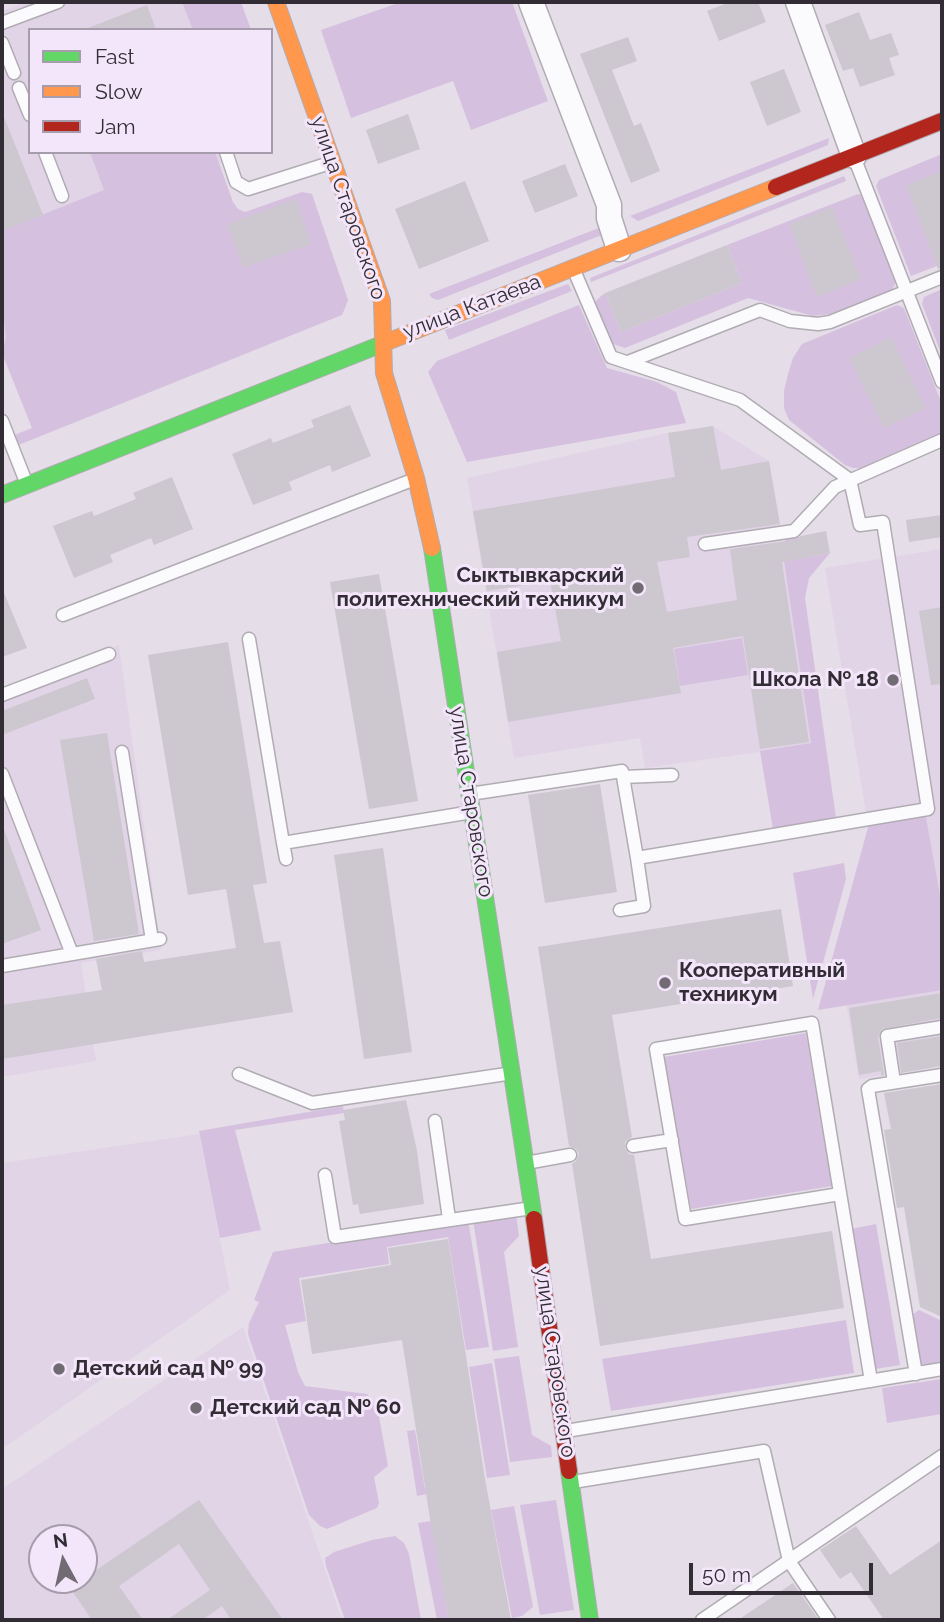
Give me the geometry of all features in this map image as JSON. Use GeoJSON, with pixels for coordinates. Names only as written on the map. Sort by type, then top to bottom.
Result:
{"type":"FeatureCollection","features":[{"type":"Feature","properties":{"kind":"street","name":"улица Старовского"},"geometry":{"type":"LineString","coordinates":[[276,2],[382,301],[384,373],[416,478],[433,551],[533,1208],[590,1620]]}},
{"type":"Feature","properties":{"kind":"street"},"geometry":{"type":"LineString","coordinates":[[531,2],[609,205],[608,218],[619,248]]}},
{"type":"Feature","properties":{"kind":"street"},"geometry":{"type":"LineString","coordinates":[[798,2],[854,156]]}},
{"type":"Feature","properties":{"kind":"street","name":"улица Катаева"},"geometry":{"type":"LineString","coordinates":[[2,495],[942,121]]}},
{"type":"Feature","properties":{"kind":"lane"},"geometry":{"type":"LineString","coordinates":[[2,23],[58,2]]}},
{"type":"Feature","properties":{"kind":"lane"},"geometry":{"type":"LineString","coordinates":[[2,43],[14,74]]}},
{"type":"Feature","properties":{"kind":"lane"},"geometry":{"type":"LineString","coordinates":[[19,88],[28,109]]}},
{"type":"Feature","properties":{"kind":"lane"},"geometry":{"type":"LineString","coordinates":[[46,154],[62,196]]}},
{"type":"Feature","properties":{"kind":"lane"},"geometry":{"type":"LineString","coordinates":[[227,154],[236,182],[248,189],[333,162]]}},
{"type":"Feature","properties":{"kind":"lane"},"geometry":{"type":"LineString","coordinates":[[854,156],[942,382]]}},
{"type":"Feature","properties":{"kind":"lane"},"geometry":{"type":"LineString","coordinates":[[573,267],[611,357],[740,400],[850,480],[860,526],[883,522],[928,809],[637,858]]}},
{"type":"Feature","properties":{"kind":"lane"},"geometry":{"type":"LineString","coordinates":[[628,362],[760,310],[790,321],[818,324],[830,322],[942,277]]}},
{"type":"Feature","properties":{"kind":"lane"},"geometry":{"type":"LineString","coordinates":[[2,421],[27,484]]}},
{"type":"Feature","properties":{"kind":"lane"},"geometry":{"type":"LineString","coordinates":[[705,544],[794,531],[835,487],[942,440]]}},
{"type":"Feature","properties":{"kind":"lane"},"geometry":{"type":"LineString","coordinates":[[63,615],[416,478]]}},
{"type":"Feature","properties":{"kind":"lane"},"geometry":{"type":"LineString","coordinates":[[248,639],[286,859]]}},
{"type":"Feature","properties":{"kind":"lane"},"geometry":{"type":"LineString","coordinates":[[2,695],[109,654]]}},
{"type":"Feature","properties":{"kind":"lane"},"geometry":{"type":"LineString","coordinates":[[2,966],[156,939],[122,752]]}},
{"type":"Feature","properties":{"kind":"lane"},"geometry":{"type":"LineString","coordinates":[[470,794],[622,771],[644,906],[620,910]]}},
{"type":"Feature","properties":{"kind":"lane"},"geometry":{"type":"LineString","coordinates":[[2,774],[72,954]]}},
{"type":"Feature","properties":{"kind":"lane"},"geometry":{"type":"LineString","coordinates":[[623,778],[672,775]]}},
{"type":"Feature","properties":{"kind":"lane"},"geometry":{"type":"LineString","coordinates":[[283,844],[472,812]]}},
{"type":"Feature","properties":{"kind":"lane"},"geometry":{"type":"LineString","coordinates":[[840,1194],[685,1219],[656,1049],[812,1023],[871,1381]]}},
{"type":"Feature","properties":{"kind":"lane"},"geometry":{"type":"LineString","coordinates":[[894,1082],[887,1036],[942,1027]]}},
{"type":"Feature","properties":{"kind":"lane"},"geometry":{"type":"LineString","coordinates":[[239,1074],[312,1103],[513,1073]]}},
{"type":"Feature","properties":{"kind":"lane"},"geometry":{"type":"LineString","coordinates":[[915,1374],[868,1090],[872,1086],[942,1074]]}},
{"type":"Feature","properties":{"kind":"lane"},"geometry":{"type":"LineString","coordinates":[[435,1121],[449,1219]]}},
{"type":"Feature","properties":{"kind":"lane"},"geometry":{"type":"LineString","coordinates":[[633,1146],[672,1140]]}},
{"type":"Feature","properties":{"kind":"lane"},"geometry":{"type":"LineString","coordinates":[[526,1163],[570,1155]]}},
{"type":"Feature","properties":{"kind":"lane"},"geometry":{"type":"LineString","coordinates":[[325,1174],[335,1237],[533,1208]]}},
{"type":"Feature","properties":{"kind":"lane"},"geometry":{"type":"LineString","coordinates":[[565,1431],[942,1369]]}},
{"type":"Feature","properties":{"kind":"lane"},"geometry":{"type":"LineString","coordinates":[[572,1482],[764,1451],[789,1561],[829,1620]]}},
{"type":"Feature","properties":{"kind":"lane"},"geometry":{"type":"LineString","coordinates":[[702,1620],[942,1455]]}},
{"type":"Feature","properties":{"kind":"shaded area"},"geometry":{"type":"Polygon","coordinates":[[[25,2],[213,2],[221,28],[28,28],[28,154],[232,154],[233,158],[54,228],[88,315],[2,350],[2,11],[25,2]]]}},
{"type":"Feature","properties":{"kind":"shaded area"},"geometry":{"type":"Polygon","coordinates":[[[182,2],[241,2],[250,28],[192,28],[182,2]]]}},
{"type":"Feature","properties":{"kind":"shaded area"},"geometry":{"type":"Polygon","coordinates":[[[401,2],[512,2],[548,101],[471,130],[453,81],[351,118],[321,30],[401,2]]]}},
{"type":"Feature","properties":{"kind":"shaded area"},"geometry":{"type":"Polygon","coordinates":[[[829,138],[828,145],[638,221],[630,216],[829,138]]]}},
{"type":"Feature","properties":{"kind":"shaded area"},"geometry":{"type":"Polygon","coordinates":[[[91,154],[216,154],[233,202],[238,209],[245,212],[302,192],[312,194],[348,300],[342,315],[16,446],[12,436],[32,428],[2,353],[6,338],[2,304],[2,231],[104,190],[91,154]]]}},
{"type":"Feature","properties":{"kind":"shaded area"},"geometry":{"type":"Polygon","coordinates":[[[942,154],[942,264],[911,276],[876,186],[879,180],[942,154]]]}},
{"type":"Feature","properties":{"kind":"shaded area"},"geometry":{"type":"Polygon","coordinates":[[[844,176],[846,181],[591,282],[590,278],[844,176]]]}},
{"type":"Feature","properties":{"kind":"shaded area"},"geometry":{"type":"Polygon","coordinates":[[[861,195],[896,282],[892,290],[830,314],[813,316],[748,298],[625,348],[613,344],[595,302],[605,293],[621,332],[742,283],[727,245],[861,195]]]}},
{"type":"Feature","properties":{"kind":"shaded area"},"geometry":{"type":"Polygon","coordinates":[[[604,226],[604,234],[438,300],[429,294],[604,226]]]}},
{"type":"Feature","properties":{"kind":"shaded area"},"geometry":{"type":"Polygon","coordinates":[[[568,284],[572,291],[449,340],[445,330],[568,284]]]}},
{"type":"Feature","properties":{"kind":"shaded area"},"geometry":{"type":"Polygon","coordinates":[[[942,289],[942,356],[922,304],[924,297],[942,289]]]}},
{"type":"Feature","properties":{"kind":"shaded area"},"geometry":{"type":"Polygon","coordinates":[[[579,305],[607,368],[657,382],[676,392],[686,423],[467,462],[428,372],[437,361],[579,305]]]}},
{"type":"Feature","properties":{"kind":"shaded area"},"geometry":{"type":"Polygon","coordinates":[[[897,305],[904,308],[942,404],[942,432],[860,468],[853,468],[845,465],[789,420],[784,408],[788,374],[793,358],[802,344],[897,305]]]}},
{"type":"Feature","properties":{"kind":"shaded area","name":"Сыктывкарский политехнический техникум"},"geometry":{"type":"Polygon","coordinates":[[[713,426],[769,461],[816,744],[645,768],[640,738],[514,758],[467,478],[668,433],[713,426]]]}},
{"type":"Feature","properties":{"kind":"shaded area"},"geometry":{"type":"Polygon","coordinates":[[[799,537],[803,558],[830,553],[809,578],[805,598],[836,818],[773,829],[760,751],[811,743],[782,547],[785,540],[799,537]]]}},
{"type":"Feature","properties":{"kind":"shaded area","name":"Школа № 18"},"geometry":{"type":"Polygon","coordinates":[[[942,549],[942,1065],[859,1079],[846,1003],[892,995],[867,818],[825,568],[942,549]]]}},
{"type":"Feature","properties":{"kind":"shaded area"},"geometry":{"type":"Polygon","coordinates":[[[742,638],[748,675],[680,686],[674,649],[742,638]]]}},
{"type":"Feature","properties":{"kind":"shaded area"},"geometry":{"type":"Polygon","coordinates":[[[119,645],[161,950],[81,963],[96,1061],[2,1077],[2,692],[119,645]]]}},
{"type":"Feature","properties":{"kind":"shaded area"},"geometry":{"type":"Polygon","coordinates":[[[925,812],[942,906],[942,990],[818,1010],[870,820],[925,812]]]}},
{"type":"Feature","properties":{"kind":"shaded area"},"geometry":{"type":"Polygon","coordinates":[[[844,863],[846,879],[813,999],[793,873],[844,863]]]}},
{"type":"Feature","properties":{"kind":"shaded area"},"geometry":{"type":"Polygon","coordinates":[[[806,1033],[832,1186],[691,1209],[664,1057],[806,1033]]]}},
{"type":"Feature","properties":{"kind":"shaded area"},"geometry":{"type":"Polygon","coordinates":[[[343,1106],[344,1113],[235,1130],[261,1230],[220,1238],[199,1131],[343,1106]]]}},
{"type":"Feature","properties":{"kind":"shaded area","name":"Детский сад № 99"},"geometry":{"type":"Polygon","coordinates":[[[199,1134],[230,1290],[2,1449],[2,1163],[199,1134]]]}},
{"type":"Feature","properties":{"kind":"shaded area"},"geometry":{"type":"Polygon","coordinates":[[[516,1214],[519,1236],[504,1252],[518,1347],[493,1351],[473,1220],[516,1214]]]}},
{"type":"Feature","properties":{"kind":"shaded area"},"geometry":{"type":"Polygon","coordinates":[[[468,1220],[489,1347],[466,1350],[448,1237],[387,1247],[389,1264],[299,1278],[306,1321],[285,1325],[298,1372],[305,1386],[367,1394],[377,1405],[388,1466],[374,1477],[379,1503],[377,1508],[327,1529],[320,1526],[309,1515],[248,1334],[249,1323],[259,1302],[254,1300],[273,1252],[468,1220]]]}},
{"type":"Feature","properties":{"kind":"shaded area"},"geometry":{"type":"Polygon","coordinates":[[[876,1224],[900,1365],[875,1369],[851,1229],[876,1224]]]}},
{"type":"Feature","properties":{"kind":"shaded area"},"geometry":{"type":"Polygon","coordinates":[[[919,1310],[942,1321],[942,1363],[924,1366],[918,1360],[911,1316],[919,1310]]]}},
{"type":"Feature","properties":{"kind":"shaded area"},"geometry":{"type":"Polygon","coordinates":[[[846,1320],[854,1373],[611,1411],[602,1359],[846,1320]]]}},
{"type":"Feature","properties":{"kind":"shaded area","name":"Детский сад № 60"},"geometry":{"type":"Polygon","coordinates":[[[243,1327],[342,1620],[2,1620],[2,1489],[243,1327]]]}},
{"type":"Feature","properties":{"kind":"shaded area"},"geometry":{"type":"Polygon","coordinates":[[[519,1356],[532,1435],[551,1446],[552,1457],[510,1462],[494,1359],[519,1356]]]}},
{"type":"Feature","properties":{"kind":"shaded area"},"geometry":{"type":"Polygon","coordinates":[[[492,1363],[510,1475],[487,1478],[469,1367],[492,1363]]]}},
{"type":"Feature","properties":{"kind":"shaded area"},"geometry":{"type":"Polygon","coordinates":[[[942,1379],[942,1414],[887,1423],[882,1388],[942,1379]]]}},
{"type":"Feature","properties":{"kind":"shaded area"},"geometry":{"type":"Polygon","coordinates":[[[415,1430],[425,1489],[443,1486],[417,1496],[407,1431],[415,1430]]]}},
{"type":"Feature","properties":{"kind":"shaded area"},"geometry":{"type":"Polygon","coordinates":[[[556,1500],[574,1610],[540,1615],[520,1505],[556,1500]]]}},
{"type":"Feature","properties":{"kind":"shaded area"},"geometry":{"type":"Polygon","coordinates":[[[514,1506],[533,1607],[522,1616],[512,1618],[491,1510],[514,1506]]]}},
{"type":"Feature","properties":{"kind":"shaded area"},"geometry":{"type":"Polygon","coordinates":[[[431,1521],[449,1620],[437,1620],[418,1523],[431,1521]]]}},
{"type":"Feature","properties":{"kind":"shaded area"},"geometry":{"type":"Polygon","coordinates":[[[395,1536],[404,1543],[409,1554],[421,1620],[345,1620],[325,1558],[334,1552],[372,1540],[395,1536]]]}},
{"type":"Feature","properties":{"kind":"building"},"geometry":{"type":"Polygon","coordinates":[[[730,2],[758,2],[766,22],[719,41],[707,11],[730,2]]]}},
{"type":"Feature","properties":{"kind":"building"},"geometry":{"type":"Polygon","coordinates":[[[147,5],[155,28],[88,28],[147,5]]]}},
{"type":"Feature","properties":{"kind":"building"},"geometry":{"type":"Polygon","coordinates":[[[859,12],[870,40],[891,33],[899,55],[889,58],[895,75],[860,87],[853,68],[843,71],[825,25],[859,12]]]}},
{"type":"Feature","properties":{"kind":"building"},"geometry":{"type":"Polygon","coordinates":[[[628,37],[637,61],[612,70],[634,126],[641,123],[660,171],[631,183],[580,54],[628,37]]]}},
{"type":"Feature","properties":{"kind":"building"},"geometry":{"type":"Polygon","coordinates":[[[784,69],[801,112],[767,126],[750,82],[784,69]]]}},
{"type":"Feature","properties":{"kind":"building"},"geometry":{"type":"Polygon","coordinates":[[[2,112],[43,215],[2,231],[2,112]]]}},
{"type":"Feature","properties":{"kind":"building"},"geometry":{"type":"Polygon","coordinates":[[[408,114],[420,149],[378,164],[366,130],[408,114]]]}},
{"type":"Feature","properties":{"kind":"building"},"geometry":{"type":"Polygon","coordinates":[[[565,164],[578,196],[535,213],[522,181],[565,164]]]}},
{"type":"Feature","properties":{"kind":"building"},"geometry":{"type":"Polygon","coordinates":[[[942,171],[942,268],[938,269],[906,185],[942,171]]]}},
{"type":"Feature","properties":{"kind":"building"},"geometry":{"type":"Polygon","coordinates":[[[465,181],[489,241],[419,269],[395,209],[465,181]]]}},
{"type":"Feature","properties":{"kind":"building"},"geometry":{"type":"Polygon","coordinates":[[[296,199],[311,244],[243,268],[227,224],[296,199]]]}},
{"type":"Feature","properties":{"kind":"building"},"geometry":{"type":"Polygon","coordinates":[[[832,207],[861,279],[817,297],[789,224],[832,207]]]}},
{"type":"Feature","properties":{"kind":"building"},"geometry":{"type":"Polygon","coordinates":[[[727,245],[742,283],[621,332],[605,293],[727,245]]]}},
{"type":"Feature","properties":{"kind":"building"},"geometry":{"type":"Polygon","coordinates":[[[891,337],[926,408],[884,428],[849,358],[891,337]]]}},
{"type":"Feature","properties":{"kind":"building"},"geometry":{"type":"Polygon","coordinates":[[[350,405],[371,456],[332,472],[330,465],[289,482],[292,490],[253,505],[232,454],[271,438],[273,443],[314,427],[311,420],[350,405]]]}},
{"type":"Feature","properties":{"kind":"building","name":"Сыктывкарский политехнический техникум"},"geometry":{"type":"Polygon","coordinates":[[[713,426],[721,470],[769,461],[780,524],[687,537],[690,557],[657,562],[667,612],[737,600],[730,549],[795,540],[801,536],[826,531],[830,553],[782,562],[809,742],[760,749],[743,636],[673,648],[681,693],[508,722],[497,652],[561,641],[550,581],[487,591],[473,511],[675,477],[668,433],[713,426]]]}},
{"type":"Feature","properties":{"kind":"building"},"geometry":{"type":"Polygon","coordinates":[[[172,477],[193,529],[154,545],[151,538],[110,555],[113,562],[74,578],[53,526],[92,511],[94,516],[136,499],[133,493],[172,477]]]}},
{"type":"Feature","properties":{"kind":"building"},"geometry":{"type":"Polygon","coordinates":[[[942,515],[942,537],[909,542],[906,520],[942,515]]]}},
{"type":"Feature","properties":{"kind":"building"},"geometry":{"type":"Polygon","coordinates":[[[379,574],[418,801],[369,809],[330,582],[379,574]]]}},
{"type":"Feature","properties":{"kind":"building"},"geometry":{"type":"Polygon","coordinates":[[[2,588],[27,648],[2,657],[2,588]]]}},
{"type":"Feature","properties":{"kind":"building"},"geometry":{"type":"Polygon","coordinates":[[[942,607],[942,684],[931,685],[919,611],[942,607]]]}},
{"type":"Feature","properties":{"kind":"building"},"geometry":{"type":"Polygon","coordinates":[[[228,642],[267,883],[253,885],[264,943],[280,941],[293,1012],[2,1059],[2,1005],[102,990],[96,959],[142,951],[144,962],[236,948],[226,889],[188,895],[148,655],[228,642]]]}},
{"type":"Feature","properties":{"kind":"building"},"geometry":{"type":"Polygon","coordinates":[[[87,678],[95,699],[2,735],[2,711],[87,678]]]}},
{"type":"Feature","properties":{"kind":"building"},"geometry":{"type":"Polygon","coordinates":[[[107,733],[139,934],[94,941],[60,740],[107,733]]]}},
{"type":"Feature","properties":{"kind":"building"},"geometry":{"type":"Polygon","coordinates":[[[600,784],[617,892],[545,903],[528,795],[600,784]]]}},
{"type":"Feature","properties":{"kind":"building"},"geometry":{"type":"Polygon","coordinates":[[[2,829],[41,930],[2,944],[2,829]]]}},
{"type":"Feature","properties":{"kind":"building"},"geometry":{"type":"Polygon","coordinates":[[[383,848],[412,1052],[364,1059],[334,855],[383,848]]]}},
{"type":"Feature","properties":{"kind":"building"},"geometry":{"type":"Polygon","coordinates":[[[781,909],[793,986],[612,1015],[632,1137],[625,1142],[625,1148],[629,1154],[634,1155],[651,1259],[832,1231],[844,1308],[600,1346],[572,1164],[579,1154],[569,1146],[538,947],[781,909]]]}},
{"type":"Feature","properties":{"kind":"building"},"geometry":{"type":"Polygon","coordinates":[[[942,993],[942,1018],[882,1029],[878,1037],[884,1075],[881,1076],[881,1071],[859,1075],[849,1008],[942,993]]]}},
{"type":"Feature","properties":{"kind":"building"},"geometry":{"type":"Polygon","coordinates":[[[942,1036],[942,1066],[901,1073],[897,1043],[942,1036]]]}},
{"type":"Feature","properties":{"kind":"building"},"geometry":{"type":"Polygon","coordinates":[[[942,1084],[942,1317],[920,1307],[904,1207],[897,1208],[884,1130],[891,1129],[884,1093],[942,1084]]]}},
{"type":"Feature","properties":{"kind":"building"},"geometry":{"type":"Polygon","coordinates":[[[406,1100],[417,1151],[424,1204],[360,1214],[358,1204],[353,1205],[339,1121],[345,1120],[343,1110],[406,1100]]]}},
{"type":"Feature","properties":{"kind":"building"},"geometry":{"type":"Polygon","coordinates":[[[448,1239],[485,1479],[511,1620],[449,1620],[402,1340],[312,1354],[301,1280],[391,1265],[388,1248],[448,1239]]]}},
{"type":"Feature","properties":{"kind":"building"},"geometry":{"type":"Polygon","coordinates":[[[199,1500],[283,1620],[231,1620],[222,1606],[202,1620],[167,1620],[210,1590],[179,1544],[119,1586],[143,1620],[92,1620],[74,1594],[98,1594],[98,1569],[199,1500]]]}},
{"type":"Feature","properties":{"kind":"building"},"geometry":{"type":"Polygon","coordinates":[[[856,1526],[890,1575],[942,1540],[942,1620],[884,1620],[851,1572],[840,1579],[820,1550],[856,1526]]]}},
{"type":"Feature","properties":{"kind":"building"},"geometry":{"type":"Polygon","coordinates":[[[793,1583],[819,1620],[738,1620],[793,1583]]]}},
{"type":"Feature","properties":{"kind":"traffic: fast"},"geometry":{"type":"LineString","coordinates":[[2,495],[387,342]]}},
{"type":"Feature","properties":{"kind":"traffic: fast"},"geometry":{"type":"LineString","coordinates":[[432,548],[534,1219]]}},
{"type":"Feature","properties":{"kind":"traffic: fast"},"geometry":{"type":"LineString","coordinates":[[569,1471],[590,1620]]}},
{"type":"Feature","properties":{"kind":"traffic: slow"},"geometry":{"type":"LineString","coordinates":[[276,2],[382,301],[384,373],[416,478],[432,548]]}},
{"type":"Feature","properties":{"kind":"traffic: slow"},"geometry":{"type":"LineString","coordinates":[[387,342],[776,187]]}},
{"type":"Feature","properties":{"kind":"traffic: jam"},"geometry":{"type":"LineString","coordinates":[[776,187],[942,121]]}},
{"type":"Feature","properties":{"kind":"traffic: jam"},"geometry":{"type":"LineString","coordinates":[[534,1219],[569,1471]]}},
{"type":"Feature","properties":{"kind":"place","name":"Сыктывкарский политехнический техникум"},"geometry":{"type":"Point","coordinates":[638,588]}},
{"type":"Feature","properties":{"kind":"place","name":"Школа № 18"},"geometry":{"type":"Point","coordinates":[893,680]}},
{"type":"Feature","properties":{"kind":"place","name":"Кооперативный техникум"},"geometry":{"type":"Point","coordinates":[665,983]}},
{"type":"Feature","properties":{"kind":"place","name":"Детский сад № 99"},"geometry":{"type":"Point","coordinates":[59,1369]}},
{"type":"Feature","properties":{"kind":"place","name":"Детский сад № 60"},"geometry":{"type":"Point","coordinates":[196,1408]}}]}
